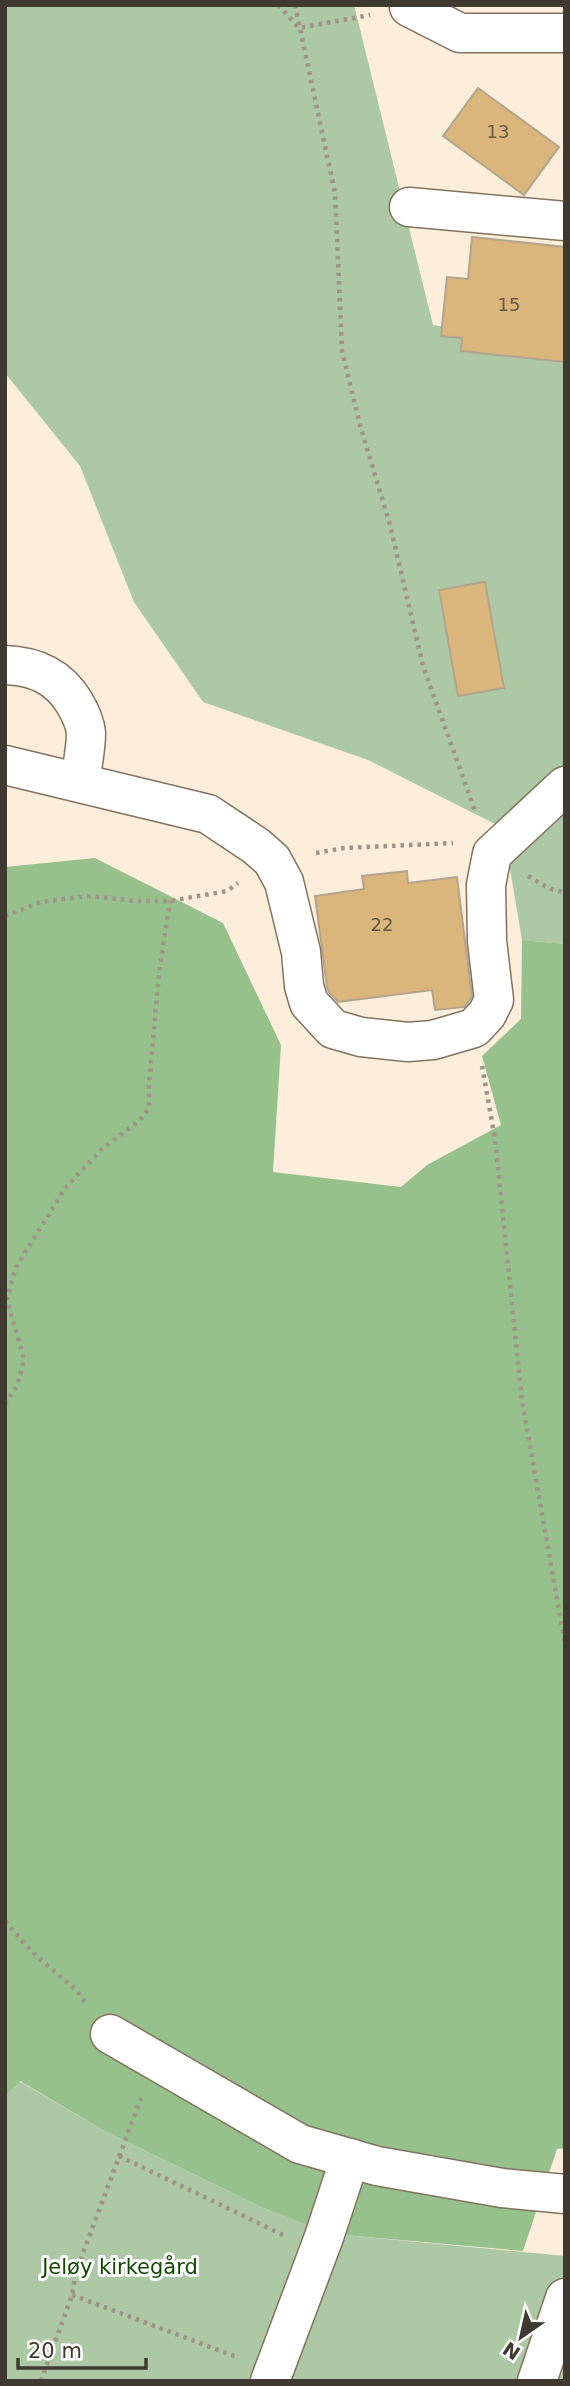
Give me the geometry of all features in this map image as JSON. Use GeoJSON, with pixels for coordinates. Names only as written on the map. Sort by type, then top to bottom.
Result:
{"type":"FeatureCollection","features":[{"type":"Feature","properties":{"kind":"street"},"geometry":{"type":"LineString","coordinates":[[409,7],[460,33],[565,33]]}},
{"type":"Feature","properties":{"kind":"street"},"geometry":{"type":"LineString","coordinates":[[409,207],[565,221]]}},
{"type":"Feature","properties":{"kind":"street"},"geometry":{"type":"LineString","coordinates":[[5,665],[34,668],[61,685],[70,696],[81,715],[86,732],[80,782]]}},
{"type":"Feature","properties":{"kind":"street"},"geometry":{"type":"LineString","coordinates":[[5,765],[208,814],[256,846],[272,860],[284,881],[301,952],[304,986],[309,1003],[333,1029],[361,1038],[408,1042],[433,1040],[474,1028],[487,1014],[494,1000],[487,940],[486,885],[492,854],[565,786]]}},
{"type":"Feature","properties":{"kind":"street"},"geometry":{"type":"LineString","coordinates":[[110,2034],[300,2144],[377,2166],[502,2188],[565,2194]]}},
{"type":"Feature","properties":{"kind":"street"},"geometry":{"type":"LineString","coordinates":[[272,2376],[350,2158]]}},
{"type":"Feature","properties":{"kind":"street"},"geometry":{"type":"LineString","coordinates":[[537,2381],[565,2298]]}},
{"type":"Feature","properties":{"kind":"path"},"geometry":{"type":"LineString","coordinates":[[278,5],[299,28]]}},
{"type":"Feature","properties":{"kind":"path"},"geometry":{"type":"LineString","coordinates":[[295,5],[335,193],[342,351],[360,425],[390,525],[423,666],[492,854]]}},
{"type":"Feature","properties":{"kind":"path"},"geometry":{"type":"LineString","coordinates":[[299,28],[409,7]]}},
{"type":"Feature","properties":{"kind":"path"},"geometry":{"type":"LineString","coordinates":[[5,916],[41,902],[87,896],[170,901],[227,891],[272,860],[344,848],[456,843],[492,854]]}},
{"type":"Feature","properties":{"kind":"path"},"geometry":{"type":"LineString","coordinates":[[5,1404],[17,1387],[24,1360],[7,1299],[16,1267],[66,1187],[102,1149],[139,1121],[149,1109],[159,973],[170,901]]}},
{"type":"Feature","properties":{"kind":"path"},"geometry":{"type":"LineString","coordinates":[[474,1028],[495,1139],[522,1401],[565,1644]]}},
{"type":"Feature","properties":{"kind":"path"},"geometry":{"type":"LineString","coordinates":[[5,1921],[31,1951],[76,1990],[110,2034]]}},
{"type":"Feature","properties":{"kind":"path"},"geometry":{"type":"LineString","coordinates":[[41,2381],[72,2295],[76,2272],[155,2060]]}},
{"type":"Feature","properties":{"kind":"path"},"geometry":{"type":"LineString","coordinates":[[119,2156],[318,2253]]}},
{"type":"Feature","properties":{"kind":"path"},"geometry":{"type":"LineString","coordinates":[[72,2295],[272,2376]]}},
{"type":"Feature","properties":{"kind":"green space"},"geometry":{"type":"Polygon","coordinates":[[[5,5],[354,5],[433,325],[565,344],[565,944],[522,940],[503,828],[368,760],[203,702],[134,602],[80,466],[5,373],[5,5]]]}},
{"type":"Feature","properties":{"kind":"green space"},"geometry":{"type":"Polygon","coordinates":[[[95,858],[223,923],[281,1045],[273,1172],[401,1187],[427,1165],[501,1125],[482,1056],[521,1019],[522,940],[565,944],[565,2148],[557,2149],[523,2251],[344,2235],[310,2226],[261,2207],[103,2130],[20,2081],[5,2097],[5,867],[95,858]]]}},
{"type":"Feature","properties":{"kind":"green space","name":"Jeløy kirkegård"},"geometry":{"type":"Polygon","coordinates":[[[19,2081],[103,2130],[261,2207],[310,2226],[344,2235],[565,2256],[565,2381],[5,2381],[5,2097],[19,2081]]]}},
{"type":"Feature","properties":{"kind":"building"},"geometry":{"type":"Polygon","coordinates":[[[478,88],[559,147],[524,195],[443,136],[478,88]]]}},
{"type":"Feature","properties":{"kind":"building"},"geometry":{"type":"Polygon","coordinates":[[[472,237],[565,247],[565,362],[461,351],[462,338],[441,336],[447,277],[468,279],[472,237]]]}},
{"type":"Feature","properties":{"kind":"building"},"geometry":{"type":"Polygon","coordinates":[[[485,582],[504,688],[458,696],[439,590],[485,582]]]}},
{"type":"Feature","properties":{"kind":"building"},"geometry":{"type":"Polygon","coordinates":[[[407,871],[408,883],[457,877],[472,996],[464,1007],[435,1010],[432,990],[338,1002],[327,987],[315,896],[364,889],[362,876],[407,871]]]}}]}
